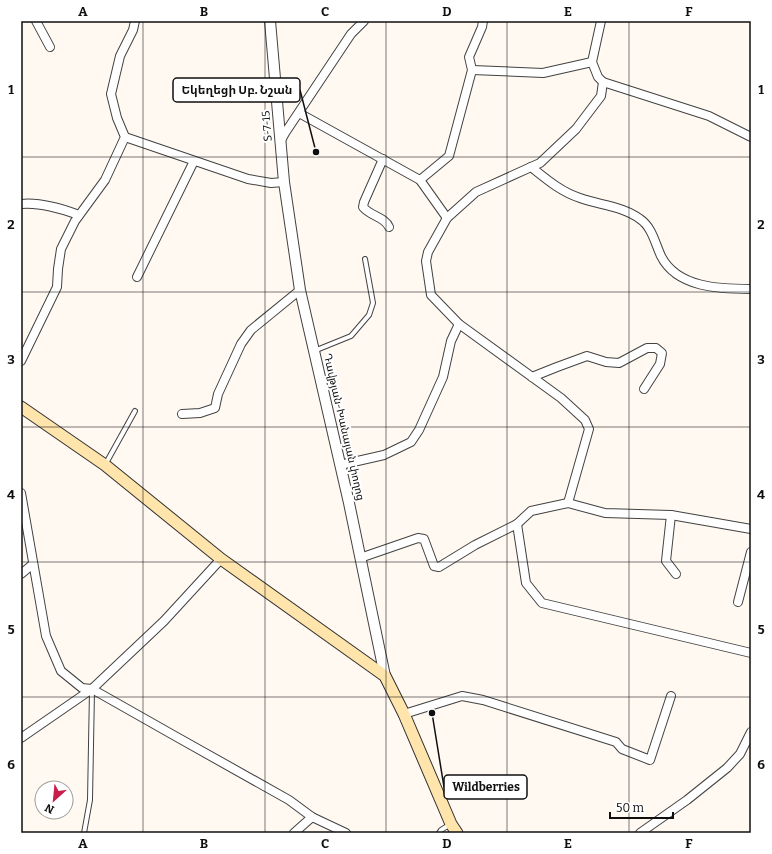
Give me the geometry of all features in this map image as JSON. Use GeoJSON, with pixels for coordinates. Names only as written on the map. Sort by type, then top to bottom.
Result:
{"type":"FeatureCollection","features":[{"type":"Feature","properties":{"kind":"main road"},"geometry":{"type":"LineString","coordinates":[[21,407],[105,465],[221,559],[385,676],[404,714],[454,828]]}},
{"type":"Feature","properties":{"kind":"street"},"geometry":{"type":"LineString","coordinates":[[36,21],[50,47]]}},
{"type":"Feature","properties":{"kind":"street"},"geometry":{"type":"LineString","coordinates":[[21,361],[57,287],[61,249],[75,221],[105,180],[125,137],[117,118],[111,94],[120,56],[133,30],[135,21]]}},
{"type":"Feature","properties":{"kind":"street","name":"Տ-7-15"},"geometry":{"type":"LineString","coordinates":[[270,21],[284,182]]}},
{"type":"Feature","properties":{"kind":"street"},"geometry":{"type":"LineString","coordinates":[[280,142],[351,34],[364,21]]}},
{"type":"Feature","properties":{"kind":"street"},"geometry":{"type":"LineString","coordinates":[[420,180],[449,156],[472,70],[469,57],[482,27],[483,21]]}},
{"type":"Feature","properties":{"kind":"street"},"geometry":{"type":"LineString","coordinates":[[600,21],[592,62],[598,77],[603,82],[709,116],[751,137]]}},
{"type":"Feature","properties":{"kind":"street"},"geometry":{"type":"LineString","coordinates":[[472,70],[542,73],[592,62]]}},
{"type":"Feature","properties":{"kind":"street"},"geometry":{"type":"LineString","coordinates":[[568,503],[589,430],[586,420],[561,398],[459,324],[431,295],[426,262],[428,252],[447,218],[476,192],[540,163],[576,129],[601,96],[603,82]]}},
{"type":"Feature","properties":{"kind":"street"},"geometry":{"type":"LineString","coordinates":[[299,113],[420,180],[447,218]]}},
{"type":"Feature","properties":{"kind":"street"},"geometry":{"type":"LineString","coordinates":[[125,137],[248,179],[271,183],[284,182]]}},
{"type":"Feature","properties":{"kind":"street"},"geometry":{"type":"LineString","coordinates":[[384,159],[363,207],[366,211],[387,223],[389,227]]}},
{"type":"Feature","properties":{"kind":"street"},"geometry":{"type":"LineString","coordinates":[[137,277],[194,161]]}},
{"type":"Feature","properties":{"kind":"street"},"geometry":{"type":"LineString","coordinates":[[531,167],[560,189],[579,198],[625,210],[640,218],[648,226],[662,258],[673,271],[679,275],[692,282],[712,287],[751,289]]}},
{"type":"Feature","properties":{"kind":"street","name":"Դավթյան-Խանայան փողոց"},"geometry":{"type":"LineString","coordinates":[[284,182],[300,290],[340,465],[385,676]]}},
{"type":"Feature","properties":{"kind":"street"},"geometry":{"type":"LineString","coordinates":[[21,204],[30,203],[66,210],[79,215]]}},
{"type":"Feature","properties":{"kind":"street"},"geometry":{"type":"LineString","coordinates":[[182,414],[200,413],[215,408],[218,394],[241,344],[251,330],[300,290]]}},
{"type":"Feature","properties":{"kind":"street"},"geometry":{"type":"LineString","coordinates":[[340,465],[384,455],[411,442],[419,430],[443,377],[451,342],[459,324]]}},
{"type":"Feature","properties":{"kind":"street"},"geometry":{"type":"LineString","coordinates":[[532,377],[587,356],[606,362],[619,363],[647,348],[656,348],[662,353],[660,364],[644,389]]}},
{"type":"Feature","properties":{"kind":"street"},"geometry":{"type":"LineString","coordinates":[[21,494],[46,636],[61,671],[82,688],[92,689],[289,800],[312,817],[346,833]]}},
{"type":"Feature","properties":{"kind":"street"},"geometry":{"type":"LineString","coordinates":[[360,558],[418,538],[424,539],[434,566],[439,567],[475,545],[517,524],[531,511],[568,503],[605,513],[671,515],[751,529]]}},
{"type":"Feature","properties":{"kind":"street"},"geometry":{"type":"LineString","coordinates":[[671,515],[666,561],[676,574]]}},
{"type":"Feature","properties":{"kind":"street"},"geometry":{"type":"LineString","coordinates":[[517,524],[526,583],[542,603],[751,653]]}},
{"type":"Feature","properties":{"kind":"street"},"geometry":{"type":"LineString","coordinates":[[738,602],[751,552]]}},
{"type":"Feature","properties":{"kind":"street"},"geometry":{"type":"LineString","coordinates":[[21,738],[92,689],[164,621],[221,559]]}},
{"type":"Feature","properties":{"kind":"street"},"geometry":{"type":"LineString","coordinates":[[21,574],[33,564]]}},
{"type":"Feature","properties":{"kind":"street"},"geometry":{"type":"LineString","coordinates":[[404,714],[462,696],[483,700],[616,742],[622,749],[650,760],[671,696]]}},
{"type":"Feature","properties":{"kind":"street"},"geometry":{"type":"LineString","coordinates":[[640,833],[687,800],[727,768],[740,754],[751,732]]}},
{"type":"Feature","properties":{"kind":"street"},"geometry":{"type":"LineString","coordinates":[[294,833],[312,817]]}},
{"type":"Feature","properties":{"kind":"lane"},"geometry":{"type":"LineString","coordinates":[[314,351],[351,336],[369,315],[373,303],[364,259]]}},
{"type":"Feature","properties":{"kind":"lane"},"geometry":{"type":"LineString","coordinates":[[105,465],[135,411]]}},
{"type":"Feature","properties":{"kind":"lane"},"geometry":{"type":"LineString","coordinates":[[84,833],[90,800],[92,689]]}},
{"type":"Feature","properties":{"kind":"lane"},"geometry":{"type":"LineString","coordinates":[[439,833],[441,830],[454,828]]}},
{"type":"Feature","properties":{"kind":"place","name":"Եկեղեցի Սբ. Նշան"},"geometry":{"type":"Point","coordinates":[316,152]}},
{"type":"Feature","properties":{"kind":"place","name":"Wildberries"},"geometry":{"type":"Point","coordinates":[432,713]}}]}
